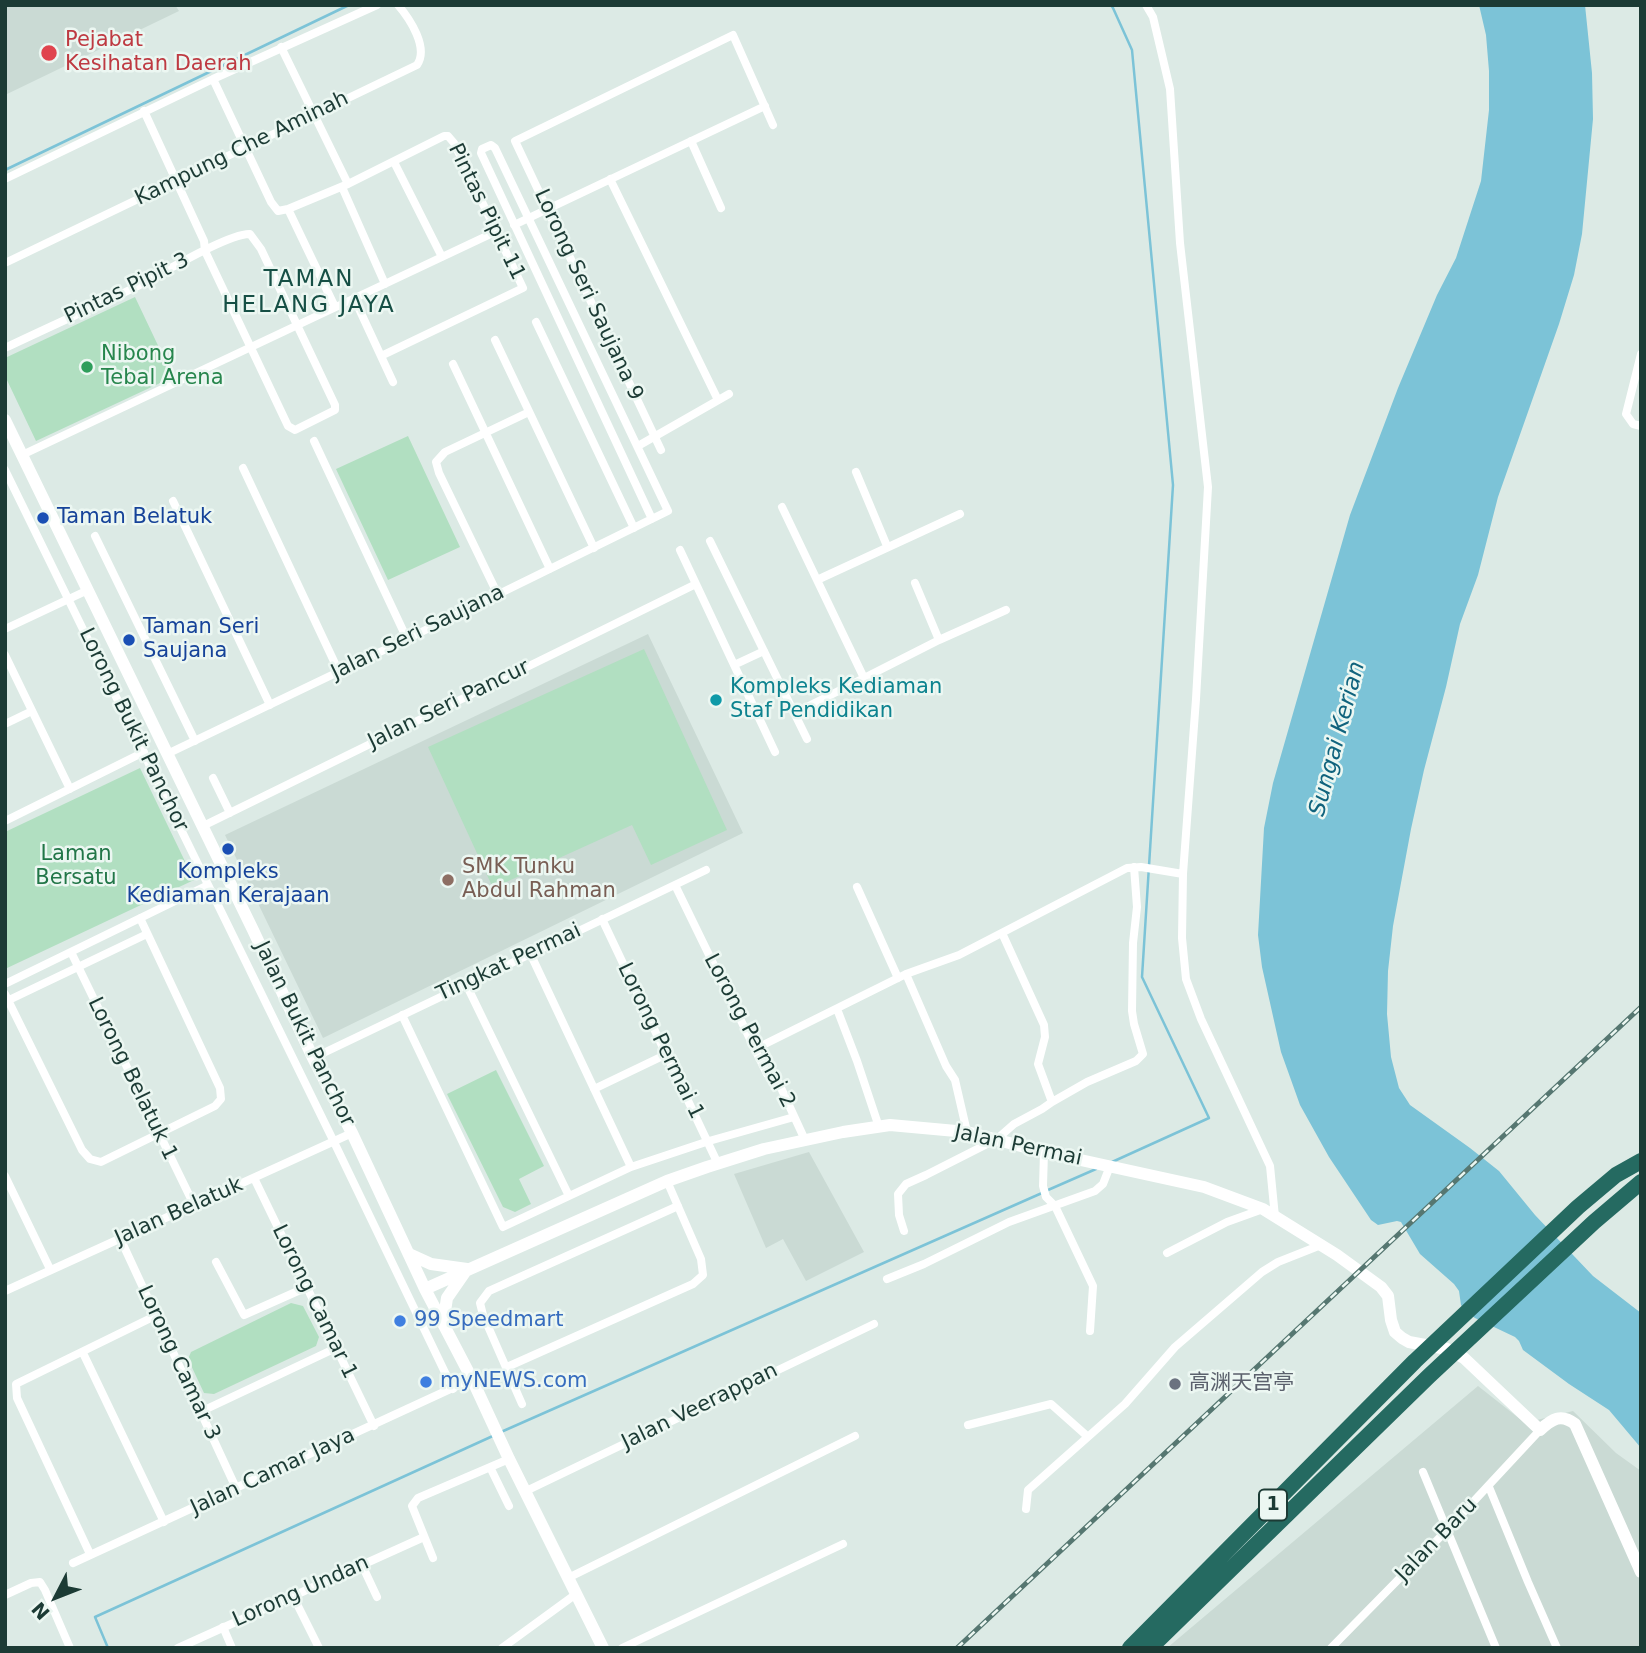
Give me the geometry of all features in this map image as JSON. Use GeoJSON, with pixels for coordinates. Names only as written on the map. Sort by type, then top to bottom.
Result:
{"type":"FeatureCollection","features":[{"type":"Feature","properties":{"kind":"highway"},"geometry":{"type":"LineString","coordinates":[[1616,1175],[1641,1151]]}},
{"type":"Feature","properties":{"kind":"highway","name":"1"},"geometry":{"type":"LineString","coordinates":[[1129,1648],[1415,1361],[1578,1208],[1616,1175],[1641,1161]]}},
{"type":"Feature","properties":{"kind":"highway","name":"1"},"geometry":{"type":"LineString","coordinates":[[1150,1648],[1429,1376],[1624,1194],[1641,1182]]}},
{"type":"Feature","properties":{"kind":"main road","name":"Jalan Bukit Panchor"},"geometry":{"type":"LineString","coordinates":[[5,420],[313,1058],[352,1133],[425,1289],[472,1379],[603,1648]]}},
{"type":"Feature","properties":{"kind":"main road","name":"Jalan Permai"},"geometry":{"type":"LineString","coordinates":[[425,1289],[667,1181],[764,1149],[890,1125],[967,1132],[1204,1187],[1263,1209],[1321,1245],[1386,1292],[1395,1332],[1402,1338],[1409,1342],[1447,1349],[1464,1358],[1541,1430]]}},
{"type":"Feature","properties":{"kind":"main road"},"geometry":{"type":"LineString","coordinates":[[409,1254],[431,1264],[467,1269],[447,1298],[443,1324]]}},
{"type":"Feature","properties":{"kind":"main road"},"geometry":{"type":"LineString","coordinates":[[1541,1430],[1551,1420],[1560,1417],[1575,1424],[1641,1572]]}},
{"type":"Feature","properties":{"kind":"street"},"geometry":{"type":"LineString","coordinates":[[5,179],[144,111],[377,5]]}},
{"type":"Feature","properties":{"kind":"street","name":"Kampung Che Aminah"},"geometry":{"type":"LineString","coordinates":[[5,262],[417,65],[422,51],[414,29],[398,5]]}},
{"type":"Feature","properties":{"kind":"street"},"geometry":{"type":"LineString","coordinates":[[1146,5],[1153,17],[1170,89],[1180,243],[1209,487],[1197,686],[1179,872],[1186,979],[1201,1018],[1270,1166],[1275,1217]]}},
{"type":"Feature","properties":{"kind":"street","name":"Lorong Seri Saujana 9"},"geometry":{"type":"LineString","coordinates":[[661,450],[515,141],[733,35],[765,106]]}},
{"type":"Feature","properties":{"kind":"street"},"geometry":{"type":"LineString","coordinates":[[281,47],[315,114],[385,284]]}},
{"type":"Feature","properties":{"kind":"street"},"geometry":{"type":"LineString","coordinates":[[213,79],[278,211],[345,185],[394,162],[442,257]]}},
{"type":"Feature","properties":{"kind":"street"},"geometry":{"type":"LineString","coordinates":[[514,225],[765,106],[774,125]]}},
{"type":"Feature","properties":{"kind":"street"},"geometry":{"type":"LineString","coordinates":[[144,111],[250,348],[288,426],[295,430],[333,412],[335,405],[297,325]]}},
{"type":"Feature","properties":{"kind":"street","name":"Pintas Pipit 11"},"geometry":{"type":"LineString","coordinates":[[381,356],[523,288],[454,143],[448,136],[439,138],[394,162]]}},
{"type":"Feature","properties":{"kind":"street"},"geometry":{"type":"LineString","coordinates":[[691,141],[721,208]]}},
{"type":"Feature","properties":{"kind":"street"},"geometry":{"type":"LineString","coordinates":[[652,519],[514,225],[481,153],[482,149],[491,145],[495,148],[638,446],[729,394]]}},
{"type":"Feature","properties":{"kind":"street"},"geometry":{"type":"LineString","coordinates":[[610,180],[718,400]]}},
{"type":"Feature","properties":{"kind":"street"},"geometry":{"type":"LineString","coordinates":[[288,209],[335,307]]}},
{"type":"Feature","properties":{"kind":"street"},"geometry":{"type":"LineString","coordinates":[[22,455],[495,232]]}},
{"type":"Feature","properties":{"kind":"street","name":"Pintas Pipit 3"},"geometry":{"type":"LineString","coordinates":[[5,348],[240,234],[250,234],[256,240],[297,325]]}},
{"type":"Feature","properties":{"kind":"street"},"geometry":{"type":"LineString","coordinates":[[354,298],[393,382]]}},
{"type":"Feature","properties":{"kind":"street"},"geometry":{"type":"LineString","coordinates":[[536,322],[634,528]]}},
{"type":"Feature","properties":{"kind":"street"},"geometry":{"type":"LineString","coordinates":[[495,340],[594,548]]}},
{"type":"Feature","properties":{"kind":"street"},"geometry":{"type":"LineString","coordinates":[[1637,425],[1626,414],[1641,354]]}},
{"type":"Feature","properties":{"kind":"street"},"geometry":{"type":"LineString","coordinates":[[453,365],[550,569]]}},
{"type":"Feature","properties":{"kind":"street"},"geometry":{"type":"LineString","coordinates":[[498,595],[436,462],[446,452],[529,411]]}},
{"type":"Feature","properties":{"kind":"street"},"geometry":{"type":"LineString","coordinates":[[313,440],[407,639]]}},
{"type":"Feature","properties":{"kind":"street","name":"Jalan Seri Saujana"},"geometry":{"type":"LineString","coordinates":[[167,754],[668,511],[638,446]]}},
{"type":"Feature","properties":{"kind":"street"},"geometry":{"type":"LineString","coordinates":[[243,468],[339,671]]}},
{"type":"Feature","properties":{"kind":"street","name":"Lorong Bukit Panchor"},"geometry":{"type":"LineString","coordinates":[[5,470],[334,1142]]}},
{"type":"Feature","properties":{"kind":"street"},"geometry":{"type":"LineString","coordinates":[[856,472],[887,546]]}},
{"type":"Feature","properties":{"kind":"street"},"geometry":{"type":"LineString","coordinates":[[173,501],[270,705]]}},
{"type":"Feature","properties":{"kind":"street"},"geometry":{"type":"LineString","coordinates":[[782,507],[864,678]]}},
{"type":"Feature","properties":{"kind":"street"},"geometry":{"type":"LineString","coordinates":[[817,580],[960,513]]}},
{"type":"Feature","properties":{"kind":"street"},"geometry":{"type":"LineString","coordinates":[[95,536],[195,741]]}},
{"type":"Feature","properties":{"kind":"street"},"geometry":{"type":"LineString","coordinates":[[710,541],[807,739]]}},
{"type":"Feature","properties":{"kind":"street"},"geometry":{"type":"LineString","coordinates":[[680,550],[775,752]]}},
{"type":"Feature","properties":{"kind":"street"},"geometry":{"type":"LineString","coordinates":[[915,583],[939,640]]}},
{"type":"Feature","properties":{"kind":"street","name":"Jalan Seri Pancur"},"geometry":{"type":"LineString","coordinates":[[203,826],[696,584]]}},
{"type":"Feature","properties":{"kind":"street"},"geometry":{"type":"LineString","coordinates":[[5,629],[88,590]]}},
{"type":"Feature","properties":{"kind":"street"},"geometry":{"type":"LineString","coordinates":[[794,713],[939,640],[1006,610]]}},
{"type":"Feature","properties":{"kind":"street"},"geometry":{"type":"LineString","coordinates":[[734,665],[764,651]]}},
{"type":"Feature","properties":{"kind":"street"},"geometry":{"type":"LineString","coordinates":[[5,655],[70,789]]}},
{"type":"Feature","properties":{"kind":"street"},"geometry":{"type":"LineString","coordinates":[[5,724],[32,711]]}},
{"type":"Feature","properties":{"kind":"street"},"geometry":{"type":"LineString","coordinates":[[5,821],[144,752]]}},
{"type":"Feature","properties":{"kind":"street"},"geometry":{"type":"LineString","coordinates":[[213,778],[230,813]]}},
{"type":"Feature","properties":{"kind":"street"},"geometry":{"type":"LineString","coordinates":[[904,1231],[899,1215],[898,1194],[906,1184],[997,1139],[1014,1124],[1087,1082],[1136,1061],[1143,1054],[1132,1012],[1138,867]]}},
{"type":"Feature","properties":{"kind":"street"},"geometry":{"type":"LineString","coordinates":[[755,1049],[902,976],[959,955],[1127,868],[1179,872]]}},
{"type":"Feature","properties":{"kind":"street","name":"Tingkat Permai"},"geometry":{"type":"LineString","coordinates":[[313,1058],[706,870]]}},
{"type":"Feature","properties":{"kind":"street"},"geometry":{"type":"LineString","coordinates":[[5,985],[208,885]]}},
{"type":"Feature","properties":{"kind":"street","name":"Lorong Permai 2"},"geometry":{"type":"LineString","coordinates":[[675,885],[767,1074],[776,1077],[805,1140]]}},
{"type":"Feature","properties":{"kind":"street"},"geometry":{"type":"LineString","coordinates":[[857,887],[955,1080],[967,1132]]}},
{"type":"Feature","properties":{"kind":"street"},"geometry":{"type":"LineString","coordinates":[[140,918],[220,1088],[220,1099],[215,1106],[101,1162],[90,1159],[82,1150],[7,997],[147,934]]}},
{"type":"Feature","properties":{"kind":"street","name":"Lorong Permai 1"},"geometry":{"type":"LineString","coordinates":[[602,919],[718,1164]]}},
{"type":"Feature","properties":{"kind":"street"},"geometry":{"type":"LineString","coordinates":[[1002,933],[1044,1025],[1045,1037],[1038,1064],[1052,1102]]}},
{"type":"Feature","properties":{"kind":"street","name":"Lorong Belatuk 1"},"geometry":{"type":"LineString","coordinates":[[71,952],[194,1205]]}},
{"type":"Feature","properties":{"kind":"street"},"geometry":{"type":"LineString","coordinates":[[530,953],[631,1167]]}},
{"type":"Feature","properties":{"kind":"street"},"geometry":{"type":"LineString","coordinates":[[466,984],[569,1196]]}},
{"type":"Feature","properties":{"kind":"street"},"geometry":{"type":"LineString","coordinates":[[836,1009],[857,1061],[878,1127]]}},
{"type":"Feature","properties":{"kind":"street"},"geometry":{"type":"LineString","coordinates":[[402,1015],[503,1227],[631,1167],[794,1117]]}},
{"type":"Feature","properties":{"kind":"street"},"geometry":{"type":"LineString","coordinates":[[594,1089],[667,1054]]}},
{"type":"Feature","properties":{"kind":"street","name":"Jalan Belatuk"},"geometry":{"type":"LineString","coordinates":[[5,1291],[352,1133]]}},
{"type":"Feature","properties":{"kind":"street","name":"Jalan Bukit Panchor"},"geometry":{"type":"LineString","coordinates":[[334,1142],[453,1389]]}},
{"type":"Feature","properties":{"kind":"street"},"geometry":{"type":"LineString","coordinates":[[1044,1152],[1043,1186],[1046,1197],[1055,1206],[1094,1286],[1090,1331]]}},
{"type":"Feature","properties":{"kind":"street"},"geometry":{"type":"LineString","coordinates":[[887,1279],[1009,1222],[1095,1191],[1104,1184],[1110,1166]]}},
{"type":"Feature","properties":{"kind":"street"},"geometry":{"type":"LineString","coordinates":[[5,1176],[50,1269]]}},
{"type":"Feature","properties":{"kind":"street","name":"Lorong Camar 1"},"geometry":{"type":"LineString","coordinates":[[254,1178],[374,1426]]}},
{"type":"Feature","properties":{"kind":"street"},"geometry":{"type":"LineString","coordinates":[[507,1367],[693,1284],[703,1275],[701,1259],[667,1181]]}},
{"type":"Feature","properties":{"kind":"street"},"geometry":{"type":"LineString","coordinates":[[523,1404],[483,1315],[480,1303],[489,1291],[678,1206]]}},
{"type":"Feature","properties":{"kind":"street"},"geometry":{"type":"LineString","coordinates":[[1167,1253],[1227,1222],[1263,1209]]}},
{"type":"Feature","properties":{"kind":"street","name":"Lorong Camar 3"},"geometry":{"type":"LineString","coordinates":[[120,1238],[236,1488]]}},
{"type":"Feature","properties":{"kind":"street"},"geometry":{"type":"LineString","coordinates":[[1026,1509],[1028,1490],[1125,1404],[1175,1347],[1262,1272],[1278,1262],[1321,1245]]}},
{"type":"Feature","properties":{"kind":"street"},"geometry":{"type":"LineString","coordinates":[[216,1262],[244,1315],[307,1287]]}},
{"type":"Feature","properties":{"kind":"street"},"geometry":{"type":"LineString","coordinates":[[90,1554],[18,1398],[16,1384],[155,1316]]}},
{"type":"Feature","properties":{"kind":"street","name":"Jalan Veerappan"},"geometry":{"type":"LineString","coordinates":[[526,1491],[874,1324]]}},
{"type":"Feature","properties":{"kind":"street"},"geometry":{"type":"LineString","coordinates":[[200,1412],[336,1348]]}},
{"type":"Feature","properties":{"kind":"street"},"geometry":{"type":"LineString","coordinates":[[83,1353],[164,1522]]}},
{"type":"Feature","properties":{"kind":"street","name":"Jalan Camar Jaya"},"geometry":{"type":"LineString","coordinates":[[73,1563],[472,1379]]}},
{"type":"Feature","properties":{"kind":"street"},"geometry":{"type":"LineString","coordinates":[[968,1425],[1051,1404],[1087,1436]]}},
{"type":"Feature","properties":{"kind":"street","name":"Jalan Baru"},"geometry":{"type":"LineString","coordinates":[[1331,1648],[1541,1430]]}},
{"type":"Feature","properties":{"kind":"street"},"geometry":{"type":"LineString","coordinates":[[568,1578],[855,1436]]}},
{"type":"Feature","properties":{"kind":"street"},"geometry":{"type":"LineString","coordinates":[[433,1558],[412,1506],[418,1498],[509,1458]]}},
{"type":"Feature","properties":{"kind":"street"},"geometry":{"type":"LineString","coordinates":[[490,1467],[509,1506]]}},
{"type":"Feature","properties":{"kind":"street"},"geometry":{"type":"LineString","coordinates":[[1423,1472],[1496,1648]]}},
{"type":"Feature","properties":{"kind":"street"},"geometry":{"type":"LineString","coordinates":[[1489,1487],[1557,1648]]}},
{"type":"Feature","properties":{"kind":"street","name":"Lorong Undan"},"geometry":{"type":"LineString","coordinates":[[178,1648],[424,1537]]}},
{"type":"Feature","properties":{"kind":"street"},"geometry":{"type":"LineString","coordinates":[[622,1648],[843,1544]]}},
{"type":"Feature","properties":{"kind":"street"},"geometry":{"type":"LineString","coordinates":[[362,1565],[377,1597]]}},
{"type":"Feature","properties":{"kind":"street"},"geometry":{"type":"LineString","coordinates":[[5,1595],[31,1583],[40,1582],[70,1648]]}},
{"type":"Feature","properties":{"kind":"street"},"geometry":{"type":"LineString","coordinates":[[502,1648],[576,1594]]}},
{"type":"Feature","properties":{"kind":"street"},"geometry":{"type":"LineString","coordinates":[[293,1596],[319,1648]]}},
{"type":"Feature","properties":{"kind":"street"},"geometry":{"type":"LineString","coordinates":[[223,1628],[232,1648]]}},
{"type":"Feature","properties":{"kind":"shaded area","name":"Pejabat Kesihatan Daerah"},"geometry":{"type":"Polygon","coordinates":[[[5,5],[175,5],[179,11],[5,95],[5,5]]]}},
{"type":"Feature","properties":{"kind":"shaded area","name":"SMK Tunku Abdul Rahman"},"geometry":{"type":"Polygon","coordinates":[[[648,634],[743,833],[323,1038],[225,835],[648,634]]]}},
{"type":"Feature","properties":{"kind":"shaded area"},"geometry":{"type":"Polygon","coordinates":[[[809,1152],[864,1252],[806,1281],[783,1239],[766,1248],[734,1174],[809,1152]]]}},
{"type":"Feature","properties":{"kind":"shaded area"},"geometry":{"type":"Polygon","coordinates":[[[1478,1386],[1525,1423],[1573,1411],[1616,1453],[1641,1471],[1641,1648],[1167,1648],[1478,1386]]]}},
{"type":"Feature","properties":{"kind":"green space","name":"Nibong Tebal Arena"},"geometry":{"type":"Polygon","coordinates":[[[135,297],[173,377],[36,441],[5,376],[5,358],[135,297]]]}},
{"type":"Feature","properties":{"kind":"green space"},"geometry":{"type":"Polygon","coordinates":[[[408,436],[460,547],[388,580],[336,469],[408,436]]]}},
{"type":"Feature","properties":{"kind":"green space"},"geometry":{"type":"Polygon","coordinates":[[[644,649],[727,830],[651,865],[632,825],[493,888],[428,747],[644,649]]]}},
{"type":"Feature","properties":{"kind":"green space","name":"Laman Bersatu"},"geometry":{"type":"Polygon","coordinates":[[[140,768],[194,880],[5,969],[5,832],[140,768]]]}},
{"type":"Feature","properties":{"kind":"green space"},"geometry":{"type":"Polygon","coordinates":[[[496,1070],[544,1166],[519,1179],[531,1204],[515,1212],[503,1207],[447,1094],[496,1070]]]}},
{"type":"Feature","properties":{"kind":"green space"},"geometry":{"type":"Polygon","coordinates":[[[291,1303],[303,1306],[319,1337],[316,1346],[214,1394],[204,1393],[188,1359],[191,1352],[291,1303]]]}},
{"type":"Feature","properties":{"kind":"water","name":"Sungai Kerian"},"geometry":{"type":"Polygon","coordinates":[[[1479,5],[1585,5],[1592,73],[1593,119],[1582,234],[1574,275],[1498,497],[1478,575],[1460,624],[1411,829],[1393,926],[1388,971],[1387,1014],[1391,1057],[1399,1088],[1410,1105],[1499,1171],[1535,1215],[1593,1276],[1641,1313],[1641,1448],[1609,1410],[1523,1350],[1515,1337],[1465,1311],[1454,1284],[1420,1254],[1401,1222],[1378,1225],[1371,1220],[1329,1157],[1300,1105],[1281,1052],[1262,967],[1258,935],[1264,828],[1273,783],[1350,515],[1398,388],[1437,295],[1456,258],[1481,181],[1489,110],[1489,71],[1486,35],[1479,5]]]}},
{"type":"Feature","properties":{"kind":"waterway"},"geometry":{"type":"LineString","coordinates":[[5,170],[349,5]]}},
{"type":"Feature","properties":{"kind":"waterway"},"geometry":{"type":"LineString","coordinates":[[1111,5],[1132,50],[1173,485],[1142,977],[1209,1118],[1112,1162]]}},
{"type":"Feature","properties":{"kind":"waterway"},"geometry":{"type":"LineString","coordinates":[[1048,1190],[1096,1169]]}},
{"type":"Feature","properties":{"kind":"waterway"},"geometry":{"type":"LineString","coordinates":[[501,1432],[1042,1193]]}},
{"type":"Feature","properties":{"kind":"waterway"},"geometry":{"type":"LineString","coordinates":[[108,1648],[95,1617],[495,1435]]}},
{"type":"Feature","properties":{"kind":"railway"},"geometry":{"type":"LineString","coordinates":[[957,1648],[1641,1007]]}},
{"type":"Feature","properties":{"kind":"place","name":"Pejabat Kesihatan Daerah"},"geometry":{"type":"Point","coordinates":[49,53]}},
{"type":"Feature","properties":{"kind":"place","name":"Nibong Tebal Arena"},"geometry":{"type":"Point","coordinates":[87,367]}},
{"type":"Feature","properties":{"kind":"place","name":"Taman Belatuk"},"geometry":{"type":"Point","coordinates":[43,518]}},
{"type":"Feature","properties":{"kind":"place","name":"Taman Seri Saujana"},"geometry":{"type":"Point","coordinates":[129,640]}},
{"type":"Feature","properties":{"kind":"place","name":"Kompleks Kediaman Staf Pendidikan"},"geometry":{"type":"Point","coordinates":[716,700]}},
{"type":"Feature","properties":{"kind":"place","name":"Kompleks Kediaman Kerajaan"},"geometry":{"type":"Point","coordinates":[228,849]}},
{"type":"Feature","properties":{"kind":"place","name":"SMK Tunku Abdul Rahman"},"geometry":{"type":"Point","coordinates":[448,880]}},
{"type":"Feature","properties":{"kind":"place","name":"99 Speedmart"},"geometry":{"type":"Point","coordinates":[400,1321]}},
{"type":"Feature","properties":{"kind":"place","name":"myNEWS.com"},"geometry":{"type":"Point","coordinates":[426,1382]}},
{"type":"Feature","properties":{"kind":"place","name":"高渊天宫亭"},"geometry":{"type":"Point","coordinates":[1175,1384]}},
{"type":"Feature","properties":{"kind":"district","name":"TAMAN HELANG JAYA"},"geometry":{"type":"Point","coordinates":[309,293]}}]}
